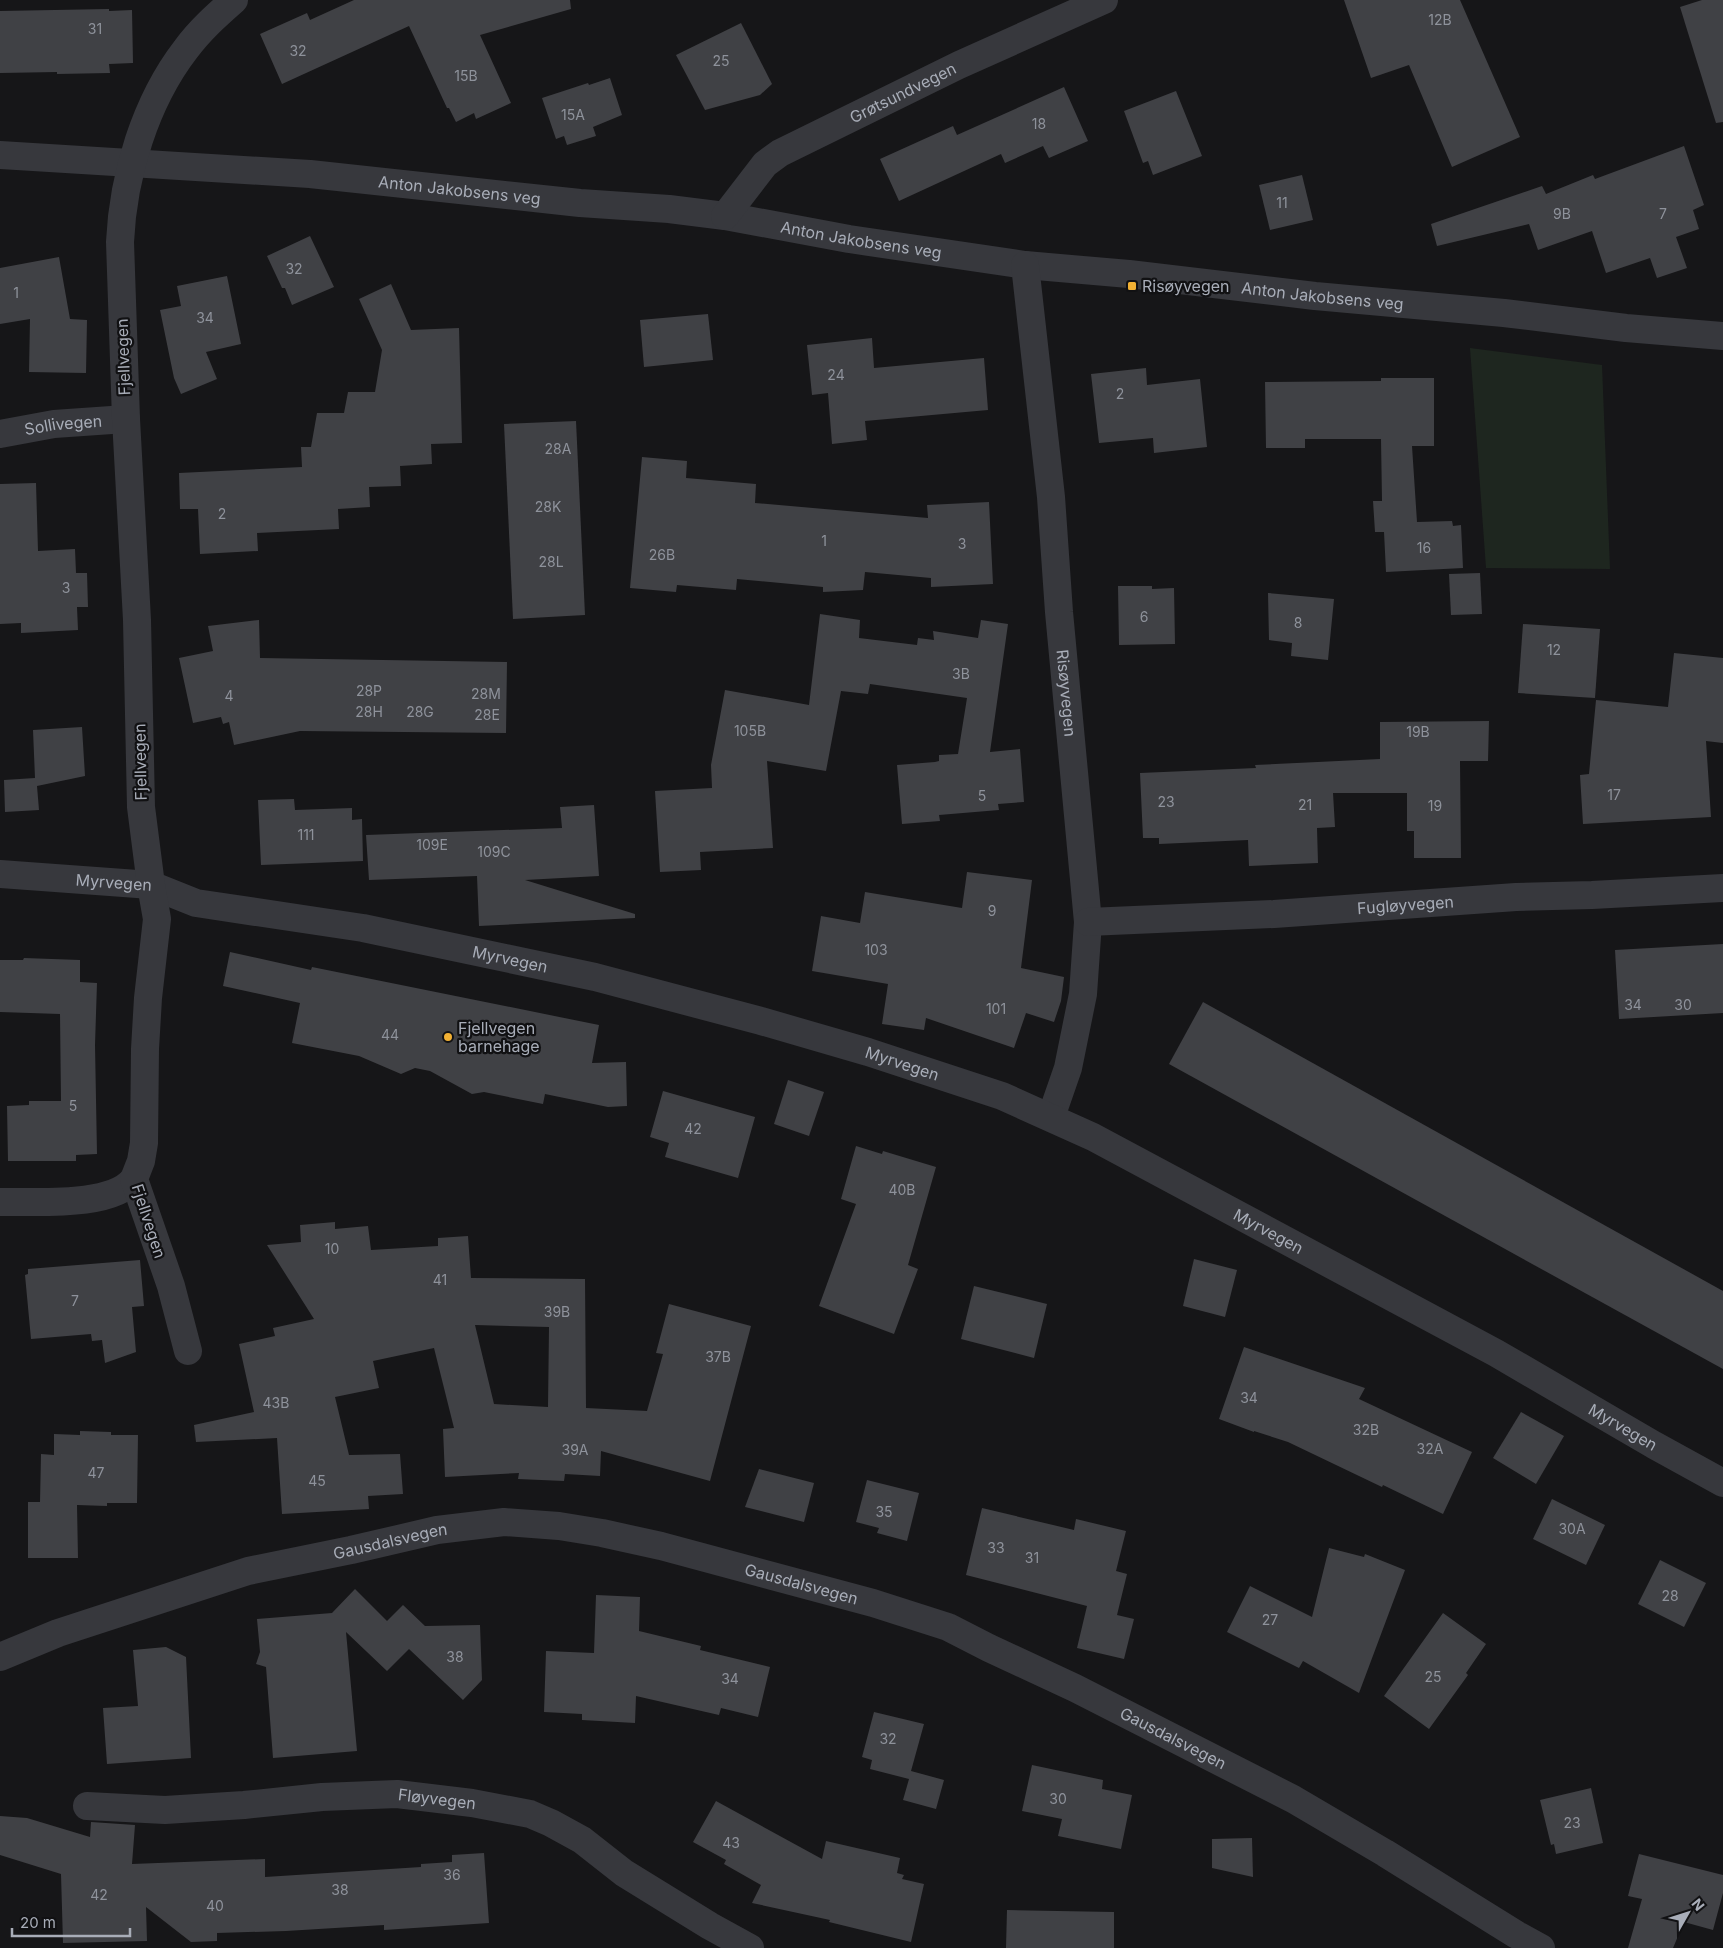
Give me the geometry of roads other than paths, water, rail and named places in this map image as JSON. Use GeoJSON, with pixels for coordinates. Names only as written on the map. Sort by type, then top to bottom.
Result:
{"type":"FeatureCollection","features":[{"type":"Feature","properties":{"kind":"street","name":"Grøtsundvegen"},"geometry":{"type":"LineString","coordinates":[[725,216],[765,164],[780,153],[959,65],[1104,0]]}},
{"type":"Feature","properties":{"kind":"street","name":"Fjellvegen"},"geometry":{"type":"LineString","coordinates":[[188,1351],[171,1286],[134,1179],[141,1161],[144,1143],[145,1049],[157,918],[141,807],[137,620],[126,419],[120,242],[121,221],[133,162],[156,98],[186,49],[225,3]]}},
{"type":"Feature","properties":{"kind":"street","name":"Anton Jakobsens veg"},"geometry":{"type":"LineString","coordinates":[[0,156],[133,162],[310,174],[580,203],[725,216],[849,239],[1025,265],[1129,274],[1315,296],[1504,313],[1626,328],[1723,336]]}},
{"type":"Feature","properties":{"kind":"street","name":"Risøyvegen"},"geometry":{"type":"LineString","coordinates":[[1025,265],[1051,497],[1059,612],[1088,922],[1083,994],[1068,1068],[1051,1117]]}},
{"type":"Feature","properties":{"kind":"street","name":"Sollivegen"},"geometry":{"type":"LineString","coordinates":[[0,434],[54,424],[126,419]]}},
{"type":"Feature","properties":{"kind":"street","name":"Myrvegen"},"geometry":{"type":"LineString","coordinates":[[0,874],[151,885],[196,903],[363,928],[604,980],[761,1021],[868,1052],[1002,1096],[1102,1142],[1496,1353],[1723,1483]]}},
{"type":"Feature","properties":{"kind":"street","name":"Fugløyvegen"},"geometry":{"type":"LineString","coordinates":[[1088,922],[1274,914],[1516,897],[1723,888]]}},
{"type":"Feature","properties":{"kind":"street"},"geometry":{"type":"LineString","coordinates":[[0,1202],[56,1202],[111,1195],[121,1190],[134,1179]]}},
{"type":"Feature","properties":{"kind":"street","name":"Gausdalsvegen"},"geometry":{"type":"LineString","coordinates":[[0,1657],[58,1633],[248,1571],[436,1530],[504,1522],[559,1526],[602,1533],[661,1546],[874,1603],[948,1627],[1075,1688],[1293,1799],[1541,1948]]}},
{"type":"Feature","properties":{"kind":"street","name":"Fløyvegen"},"geometry":{"type":"LineString","coordinates":[[86,1806],[165,1810],[244,1805],[322,1797],[397,1794],[472,1803],[530,1814],[582,1840],[624,1873],[710,1926],[750,1948]]}},
{"type":"Feature","properties":{"kind":"place","name":"Risøyvegen"},"geometry":{"type":"Point","coordinates":[1132,286]}},
{"type":"Feature","properties":{"kind":"place","name":"Fjellvegen barnehage"},"geometry":{"type":"Point","coordinates":[448,1037]}}]}
